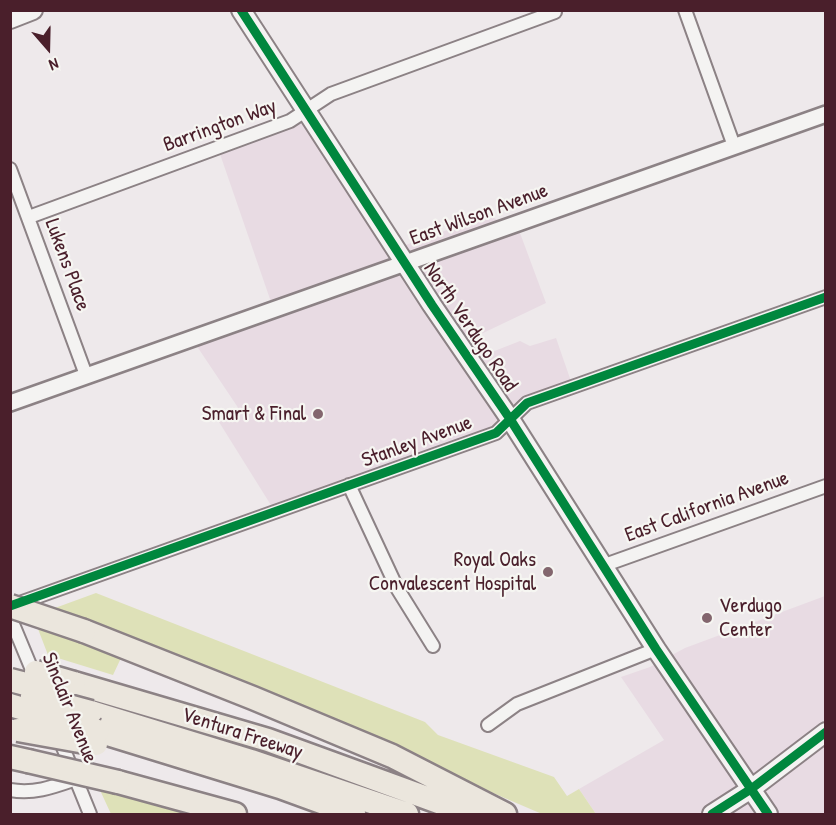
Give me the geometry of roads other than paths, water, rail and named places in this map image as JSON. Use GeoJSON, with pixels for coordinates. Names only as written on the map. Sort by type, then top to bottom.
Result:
{"type":"FeatureCollection","features":[{"type":"Feature","properties":{"kind":"highway"},"geometry":{"type":"LineString","coordinates":[[10,606],[84,631],[253,698],[381,752],[505,814]]}},
{"type":"Feature","properties":{"kind":"highway","name":"Ventura Freeway"},"geometry":{"type":"LineString","coordinates":[[10,665],[90,714],[280,788],[354,814]]}},
{"type":"Feature","properties":{"kind":"highway"},"geometry":{"type":"LineString","coordinates":[[10,680],[90,714],[257,753],[433,814]]}},
{"type":"Feature","properties":{"kind":"highway"},"geometry":{"type":"LineString","coordinates":[[10,691],[251,761],[407,814]]}},
{"type":"Feature","properties":{"kind":"highway","name":"Ventura Freeway"},"geometry":{"type":"LineString","coordinates":[[10,705],[90,714],[268,740],[471,814]]}},
{"type":"Feature","properties":{"kind":"highway"},"geometry":{"type":"LineString","coordinates":[[14,729],[90,714]]}},
{"type":"Feature","properties":{"kind":"highway"},"geometry":{"type":"LineString","coordinates":[[20,759],[118,782],[235,814]]}},
{"type":"Feature","properties":{"kind":"main road"},"geometry":{"type":"LineString","coordinates":[[10,19],[33,10]]}},
{"type":"Feature","properties":{"kind":"main road","name":"North Verdugo Road"},"geometry":{"type":"LineString","coordinates":[[242,10],[406,264],[510,419],[656,649],[768,814]]}},
{"type":"Feature","properties":{"kind":"main road"},"geometry":{"type":"LineString","coordinates":[[712,814],[751,789],[825,732]]}},
{"type":"Feature","properties":{"kind":"street"},"geometry":{"type":"LineString","coordinates":[[685,10],[734,146]]}},
{"type":"Feature","properties":{"kind":"street","name":"Barrington Way"},"geometry":{"type":"LineString","coordinates":[[29,217],[290,121],[331,94],[555,12]]}},
{"type":"Feature","properties":{"kind":"street","name":"East Wilson Avenue"},"geometry":{"type":"LineString","coordinates":[[10,403],[825,114]]}},
{"type":"Feature","properties":{"kind":"street","name":"Lukens Place"},"geometry":{"type":"LineString","coordinates":[[10,169],[86,375]]}},
{"type":"Feature","properties":{"kind":"street","name":"Stanley Avenue"},"geometry":{"type":"LineString","coordinates":[[10,606],[496,433],[527,403],[825,297]]}},
{"type":"Feature","properties":{"kind":"street"},"geometry":{"type":"LineString","coordinates":[[350,485],[397,588],[433,646]]}},
{"type":"Feature","properties":{"kind":"street","name":"East California Avenue"},"geometry":{"type":"LineString","coordinates":[[602,566],[825,486]]}},
{"type":"Feature","properties":{"kind":"street","name":"Sinclair Avenue"},"geometry":{"type":"LineString","coordinates":[[10,617],[90,814]]}},
{"type":"Feature","properties":{"kind":"street"},"geometry":{"type":"LineString","coordinates":[[488,725],[517,704],[656,649]]}},
{"type":"Feature","properties":{"kind":"street"},"geometry":{"type":"LineString","coordinates":[[10,790],[26,793],[46,790],[76,779]]}},
{"type":"Feature","properties":{"kind":"place","name":"Smart & Final"},"geometry":{"type":"Point","coordinates":[318,414]}},
{"type":"Feature","properties":{"kind":"place","name":"Royal Oaks Convalescent Hospital"},"geometry":{"type":"Point","coordinates":[548,572]}},
{"type":"Feature","properties":{"kind":"place","name":"Verdugo Center"},"geometry":{"type":"Point","coordinates":[707,618]}}]}
